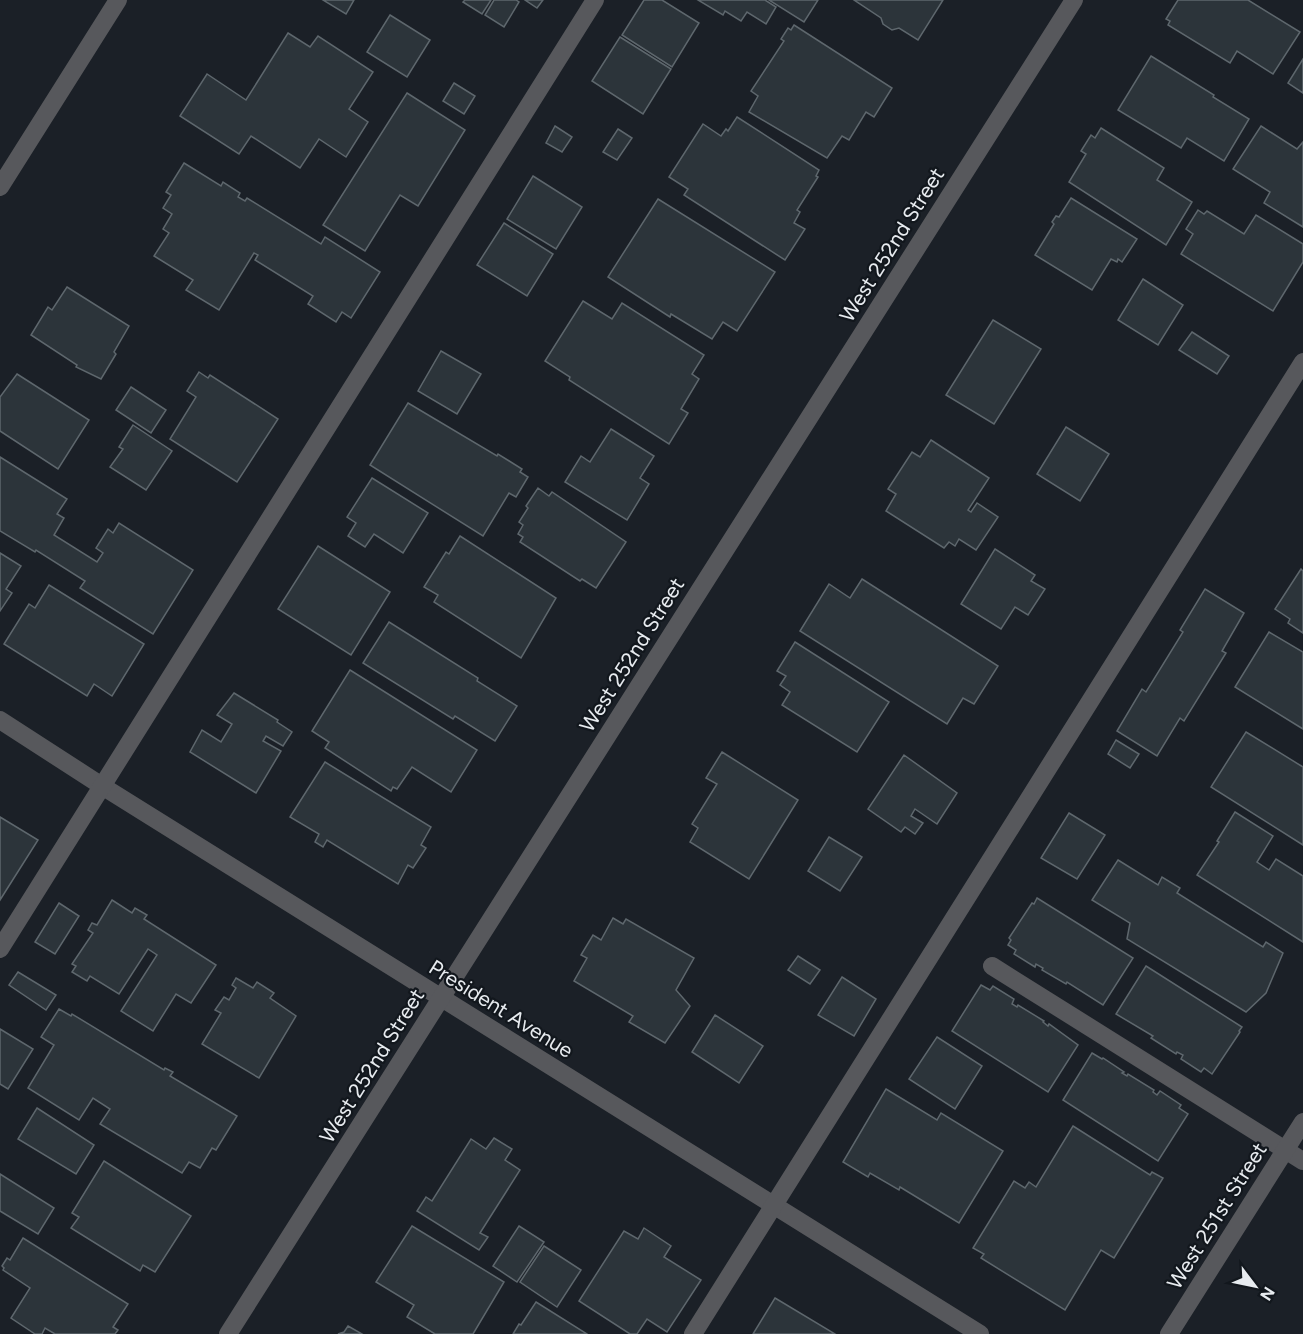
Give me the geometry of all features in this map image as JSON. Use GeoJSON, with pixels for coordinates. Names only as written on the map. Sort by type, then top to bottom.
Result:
{"type":"FeatureCollection","features":[{"type":"Feature","properties":{"kind":"street"},"geometry":{"type":"LineString","coordinates":[[0,186],[118,0]]}},
{"type":"Feature","properties":{"kind":"street"},"geometry":{"type":"LineString","coordinates":[[0,949],[595,0]]}},
{"type":"Feature","properties":{"kind":"street","name":"West 252nd Street"},"geometry":{"type":"LineString","coordinates":[[228,1334],[1074,0]]}},
{"type":"Feature","properties":{"kind":"street"},"geometry":{"type":"LineString","coordinates":[[693,1334],[1303,362]]}},
{"type":"Feature","properties":{"kind":"street","name":"President Avenue"},"geometry":{"type":"LineString","coordinates":[[0,720],[980,1334]]}},
{"type":"Feature","properties":{"kind":"street"},"geometry":{"type":"LineString","coordinates":[[992,966],[1303,1161]]}},
{"type":"Feature","properties":{"kind":"street","name":"West 251st Street"},"geometry":{"type":"LineString","coordinates":[[1169,1334],[1303,1122]]}},
{"type":"Feature","properties":{"kind":"building"},"geometry":{"type":"Polygon","coordinates":[[[323,0],[354,0],[346,14],[323,0]]]}},
{"type":"Feature","properties":{"kind":"building"},"geometry":{"type":"Polygon","coordinates":[[[465,0],[491,0],[482,14],[463,2],[465,0]]]}},
{"type":"Feature","properties":{"kind":"building"},"geometry":{"type":"Polygon","coordinates":[[[494,0],[519,2],[504,27],[485,15],[494,0]]]}},
{"type":"Feature","properties":{"kind":"building"},"geometry":{"type":"Polygon","coordinates":[[[525,0],[543,0],[537,8],[525,0]]]}},
{"type":"Feature","properties":{"kind":"building"},"geometry":{"type":"Polygon","coordinates":[[[644,0],[662,0],[699,23],[672,67],[622,35],[644,0]]]}},
{"type":"Feature","properties":{"kind":"building"},"geometry":{"type":"Polygon","coordinates":[[[698,0],[765,0],[776,7],[766,24],[747,12],[741,21],[725,11],[723,15],[698,0]]]}},
{"type":"Feature","properties":{"kind":"building"},"geometry":{"type":"Polygon","coordinates":[[[769,0],[818,0],[804,22],[769,0]]]}},
{"type":"Feature","properties":{"kind":"building"},"geometry":{"type":"Polygon","coordinates":[[[854,0],[943,0],[918,40],[899,28],[892,30],[883,24],[881,18],[854,0]]]}},
{"type":"Feature","properties":{"kind":"building"},"geometry":{"type":"Polygon","coordinates":[[[1178,0],[1248,0],[1300,32],[1273,74],[1237,51],[1230,63],[1168,25],[1170,21],[1166,19],[1178,0]]]}},
{"type":"Feature","properties":{"kind":"building"},"geometry":{"type":"Polygon","coordinates":[[[390,15],[430,40],[407,77],[367,52],[390,15]]]}},
{"type":"Feature","properties":{"kind":"building"},"geometry":{"type":"Polygon","coordinates":[[[794,25],[892,88],[874,117],[866,112],[849,140],[842,136],[827,158],[749,112],[758,96],[751,91],[784,41],[781,39],[788,28],[791,30],[794,25]]]}},
{"type":"Feature","properties":{"kind":"building"},"geometry":{"type":"Polygon","coordinates":[[[288,33],[310,47],[318,36],[373,72],[349,109],[368,122],[346,157],[319,139],[300,168],[251,136],[239,154],[180,116],[207,74],[246,100],[288,33]]]}},
{"type":"Feature","properties":{"kind":"building"},"geometry":{"type":"Polygon","coordinates":[[[620,37],[671,69],[643,114],[592,81],[620,37]]]}},
{"type":"Feature","properties":{"kind":"building"},"geometry":{"type":"Polygon","coordinates":[[[1151,56],[1249,119],[1224,161],[1187,138],[1181,148],[1118,110],[1151,56]]]}},
{"type":"Feature","properties":{"kind":"building"},"geometry":{"type":"Polygon","coordinates":[[[1303,59],[1303,93],[1288,83],[1303,59]]]}},
{"type":"Feature","properties":{"kind":"building"},"geometry":{"type":"Polygon","coordinates":[[[454,83],[475,96],[464,114],[443,101],[454,83]]]}},
{"type":"Feature","properties":{"kind":"building"},"geometry":{"type":"Polygon","coordinates":[[[407,93],[465,130],[418,206],[400,195],[365,251],[323,225],[407,93]]]}},
{"type":"Feature","properties":{"kind":"building"},"geometry":{"type":"Polygon","coordinates":[[[737,117],[819,170],[816,176],[818,177],[797,210],[800,212],[794,223],[805,229],[785,260],[684,195],[688,189],[669,177],[703,124],[721,136],[726,129],[728,131],[737,117]]]}},
{"type":"Feature","properties":{"kind":"building"},"geometry":{"type":"Polygon","coordinates":[[[555,126],[572,137],[562,152],[546,143],[555,126]]]}},
{"type":"Feature","properties":{"kind":"building"},"geometry":{"type":"Polygon","coordinates":[[[1261,126],[1297,149],[1303,142],[1303,227],[1264,203],[1270,192],[1233,169],[1261,126]]]}},
{"type":"Feature","properties":{"kind":"building"},"geometry":{"type":"Polygon","coordinates":[[[1101,128],[1164,168],[1157,180],[1192,202],[1166,245],[1069,182],[1086,154],[1081,151],[1091,135],[1095,138],[1101,128]]]}},
{"type":"Feature","properties":{"kind":"building"},"geometry":{"type":"Polygon","coordinates":[[[618,129],[632,138],[617,160],[603,152],[618,129]]]}},
{"type":"Feature","properties":{"kind":"building"},"geometry":{"type":"Polygon","coordinates":[[[184,163],[221,186],[223,182],[240,193],[238,197],[245,201],[247,198],[321,244],[325,237],[380,272],[351,318],[342,312],[336,322],[308,304],[313,296],[255,260],[258,255],[254,253],[219,310],[186,290],[193,280],[154,256],[169,233],[163,229],[172,214],[163,208],[171,195],[166,192],[184,163]]]}},
{"type":"Feature","properties":{"kind":"building"},"geometry":{"type":"Polygon","coordinates":[[[533,176],[582,207],[556,249],[507,219],[533,176]]]}},
{"type":"Feature","properties":{"kind":"building"},"geometry":{"type":"Polygon","coordinates":[[[1071,198],[1137,239],[1122,262],[1118,259],[1117,262],[1111,259],[1092,290],[1035,255],[1054,224],[1052,222],[1056,216],[1059,217],[1071,198]]]}},
{"type":"Feature","properties":{"kind":"building"},"geometry":{"type":"Polygon","coordinates":[[[658,199],[775,272],[737,331],[723,322],[712,339],[671,314],[670,317],[608,277],[658,199]]]}},
{"type":"Feature","properties":{"kind":"building"},"geometry":{"type":"Polygon","coordinates":[[[1198,210],[1204,214],[1207,211],[1244,234],[1256,215],[1303,244],[1303,262],[1273,311],[1181,254],[1193,234],[1186,229],[1198,210]]]}},
{"type":"Feature","properties":{"kind":"building"},"geometry":{"type":"Polygon","coordinates":[[[504,223],[553,254],[527,296],[477,265],[504,223]]]}},
{"type":"Feature","properties":{"kind":"building"},"geometry":{"type":"Polygon","coordinates":[[[1143,279],[1183,305],[1158,345],[1118,320],[1143,279]]]}},
{"type":"Feature","properties":{"kind":"building"},"geometry":{"type":"Polygon","coordinates":[[[67,287],[129,326],[101,379],[76,367],[77,365],[31,335],[48,307],[52,310],[67,287]]]}},
{"type":"Feature","properties":{"kind":"building"},"geometry":{"type":"Polygon","coordinates":[[[583,301],[612,319],[622,303],[704,355],[692,374],[699,379],[681,409],[688,413],[669,444],[569,380],[570,377],[545,361],[583,301]]]}},
{"type":"Feature","properties":{"kind":"building"},"geometry":{"type":"Polygon","coordinates":[[[993,320],[1041,349],[994,424],[946,395],[993,320]]]}},
{"type":"Feature","properties":{"kind":"building"},"geometry":{"type":"Polygon","coordinates":[[[1192,332],[1229,356],[1217,374],[1179,350],[1192,332]]]}},
{"type":"Feature","properties":{"kind":"building"},"geometry":{"type":"Polygon","coordinates":[[[441,351],[481,374],[457,414],[418,391],[441,351]]]}},
{"type":"Feature","properties":{"kind":"building"},"geometry":{"type":"Polygon","coordinates":[[[199,372],[208,378],[210,375],[278,419],[237,482],[170,439],[196,397],[187,391],[199,372]]]}},
{"type":"Feature","properties":{"kind":"building"},"geometry":{"type":"Polygon","coordinates":[[[17,374],[89,420],[58,469],[0,431],[0,397],[17,374]]]}},
{"type":"Feature","properties":{"kind":"building"},"geometry":{"type":"Polygon","coordinates":[[[131,387],[166,410],[151,433],[116,410],[131,387]]]}},
{"type":"Feature","properties":{"kind":"building"},"geometry":{"type":"Polygon","coordinates":[[[408,403],[497,456],[498,454],[522,469],[520,472],[528,477],[516,497],[509,493],[483,536],[370,465],[408,403]]]}},
{"type":"Feature","properties":{"kind":"building"},"geometry":{"type":"Polygon","coordinates":[[[133,425],[172,451],[146,490],[110,467],[123,449],[119,447],[133,425]]]}},
{"type":"Feature","properties":{"kind":"building"},"geometry":{"type":"Polygon","coordinates":[[[1066,427],[1109,454],[1080,501],[1037,474],[1066,427]]]}},
{"type":"Feature","properties":{"kind":"building"},"geometry":{"type":"Polygon","coordinates":[[[611,429],[654,456],[640,478],[649,484],[627,520],[565,482],[581,456],[590,462],[611,429]]]}},
{"type":"Feature","properties":{"kind":"building"},"geometry":{"type":"Polygon","coordinates":[[[931,440],[989,478],[968,510],[971,512],[977,503],[998,517],[976,550],[959,539],[955,546],[949,542],[944,548],[886,511],[896,494],[888,489],[912,452],[920,457],[931,440]]]}},
{"type":"Feature","properties":{"kind":"building"},"geometry":{"type":"Polygon","coordinates":[[[0,457],[67,499],[57,514],[64,518],[54,535],[97,562],[103,553],[96,548],[108,529],[113,533],[119,523],[193,570],[153,634],[80,588],[85,581],[36,550],[35,552],[0,531],[0,457]]]}},
{"type":"Feature","properties":{"kind":"building"},"geometry":{"type":"Polygon","coordinates":[[[372,478],[428,513],[403,553],[374,534],[365,547],[348,536],[356,523],[347,517],[372,478]]]}},
{"type":"Feature","properties":{"kind":"building"},"geometry":{"type":"Polygon","coordinates":[[[538,488],[549,496],[552,492],[626,542],[596,588],[582,579],[580,581],[520,542],[523,537],[518,534],[523,525],[519,522],[538,488]]]}},
{"type":"Feature","properties":{"kind":"building"},"geometry":{"type":"Polygon","coordinates":[[[460,536],[556,598],[521,658],[434,602],[438,595],[424,587],[446,552],[449,554],[460,536]]]}},
{"type":"Feature","properties":{"kind":"building"},"geometry":{"type":"Polygon","coordinates":[[[318,546],[390,592],[351,655],[278,609],[318,546]]]}},
{"type":"Feature","properties":{"kind":"building"},"geometry":{"type":"Polygon","coordinates":[[[995,549],[1035,575],[1031,581],[1045,589],[1028,615],[1015,607],[1001,629],[961,604],[995,549]]]}},
{"type":"Feature","properties":{"kind":"building"},"geometry":{"type":"Polygon","coordinates":[[[0,553],[21,566],[6,589],[12,593],[0,611],[0,553]]]}},
{"type":"Feature","properties":{"kind":"building"},"geometry":{"type":"Polygon","coordinates":[[[1301,569],[1303,571],[1303,633],[1288,623],[1290,619],[1275,609],[1301,569]]]}},
{"type":"Feature","properties":{"kind":"building"},"geometry":{"type":"Polygon","coordinates":[[[862,579],[998,666],[974,704],[963,698],[947,724],[800,631],[829,584],[850,598],[862,579]]]}},
{"type":"Feature","properties":{"kind":"building"},"geometry":{"type":"Polygon","coordinates":[[[49,585],[144,644],[112,696],[94,684],[87,696],[4,644],[29,604],[35,608],[49,585]]]}},
{"type":"Feature","properties":{"kind":"building"},"geometry":{"type":"Polygon","coordinates":[[[1205,589],[1244,613],[1222,651],[1226,653],[1184,721],[1180,718],[1157,756],[1117,731],[1142,689],[1146,692],[1183,632],[1180,630],[1205,589]]]}},
{"type":"Feature","properties":{"kind":"building"},"geometry":{"type":"Polygon","coordinates":[[[389,622],[478,678],[477,681],[517,706],[495,741],[455,716],[453,719],[363,663],[389,622]]]}},
{"type":"Feature","properties":{"kind":"building"},"geometry":{"type":"Polygon","coordinates":[[[1269,632],[1303,652],[1303,729],[1235,687],[1269,632]]]}},
{"type":"Feature","properties":{"kind":"building"},"geometry":{"type":"Polygon","coordinates":[[[795,642],[889,702],[857,752],[782,705],[790,692],[780,685],[786,676],[777,671],[795,642]]]}},
{"type":"Feature","properties":{"kind":"building"},"geometry":{"type":"Polygon","coordinates":[[[350,670],[477,750],[451,792],[412,767],[397,789],[393,787],[391,791],[325,748],[329,742],[312,731],[350,670]]]}},
{"type":"Feature","properties":{"kind":"building"},"geometry":{"type":"Polygon","coordinates":[[[234,693],[278,720],[277,722],[292,732],[283,746],[266,736],[263,741],[281,751],[256,793],[190,752],[202,730],[221,742],[232,724],[217,715],[234,693]]]}},
{"type":"Feature","properties":{"kind":"building"},"geometry":{"type":"Polygon","coordinates":[[[1246,732],[1303,767],[1303,845],[1211,787],[1246,732]]]}},
{"type":"Feature","properties":{"kind":"building"},"geometry":{"type":"Polygon","coordinates":[[[1116,740],[1139,754],[1130,768],[1108,754],[1116,740]]]}},
{"type":"Feature","properties":{"kind":"building"},"geometry":{"type":"Polygon","coordinates":[[[722,752],[798,800],[749,879],[690,842],[698,828],[692,824],[717,784],[706,778],[722,752]]]}},
{"type":"Feature","properties":{"kind":"building"},"geometry":{"type":"Polygon","coordinates":[[[904,755],[957,793],[937,824],[915,809],[911,816],[923,823],[915,834],[905,827],[901,832],[868,809],[904,755]]]}},
{"type":"Feature","properties":{"kind":"building"},"geometry":{"type":"Polygon","coordinates":[[[325,762],[431,827],[421,845],[426,848],[413,868],[408,865],[398,884],[327,840],[323,847],[315,842],[319,834],[290,817],[325,762]]]}},
{"type":"Feature","properties":{"kind":"building"},"geometry":{"type":"Polygon","coordinates":[[[1235,812],[1273,836],[1257,862],[1269,870],[1276,859],[1303,876],[1303,942],[1197,875],[1235,812]]]}},
{"type":"Feature","properties":{"kind":"building"},"geometry":{"type":"Polygon","coordinates":[[[1069,813],[1105,835],[1077,879],[1041,858],[1069,813]]]}},
{"type":"Feature","properties":{"kind":"building"},"geometry":{"type":"Polygon","coordinates":[[[0,817],[38,840],[0,900],[0,817]]]}},
{"type":"Feature","properties":{"kind":"building"},"geometry":{"type":"Polygon","coordinates":[[[829,837],[862,857],[840,891],[808,871],[829,837]]]}},
{"type":"Feature","properties":{"kind":"building"},"geometry":{"type":"Polygon","coordinates":[[[1118,860],[1158,885],[1162,877],[1180,888],[1177,893],[1263,947],[1266,942],[1283,953],[1266,993],[1246,1012],[1127,939],[1130,923],[1092,900],[1118,860]]]}},
{"type":"Feature","properties":{"kind":"building"},"geometry":{"type":"Polygon","coordinates":[[[1037,898],[1133,958],[1103,1005],[1067,982],[1066,984],[1042,970],[1043,968],[1036,964],[1035,967],[1014,954],[1016,950],[1008,945],[1011,940],[1009,938],[1037,898]]]}},
{"type":"Feature","properties":{"kind":"building"},"geometry":{"type":"Polygon","coordinates":[[[112,900],[132,913],[135,908],[147,915],[144,919],[216,965],[191,1003],[176,994],[153,1031],[121,1011],[157,955],[148,949],[119,994],[90,976],[87,981],[72,972],[76,966],[72,964],[93,933],[88,930],[92,923],[97,925],[112,900]]]}},
{"type":"Feature","properties":{"kind":"building"},"geometry":{"type":"Polygon","coordinates":[[[59,903],[79,916],[55,954],[35,942],[59,903]]]}},
{"type":"Feature","properties":{"kind":"building"},"geometry":{"type":"Polygon","coordinates":[[[613,918],[623,924],[626,919],[694,958],[676,990],[690,1006],[665,1043],[629,1022],[633,1016],[574,981],[587,958],[581,955],[593,935],[601,940],[613,918]]]}},
{"type":"Feature","properties":{"kind":"building"},"geometry":{"type":"Polygon","coordinates":[[[798,956],[820,970],[810,984],[788,970],[798,956]]]}},
{"type":"Feature","properties":{"kind":"building"},"geometry":{"type":"Polygon","coordinates":[[[1146,966],[1242,1027],[1212,1074],[1204,1068],[1201,1072],[1181,1059],[1183,1055],[1177,1052],[1176,1054],[1151,1038],[1153,1036],[1116,1014],[1146,966]]]}},
{"type":"Feature","properties":{"kind":"building"},"geometry":{"type":"Polygon","coordinates":[[[18,972],[56,995],[46,1010],[9,985],[18,972]]]}},
{"type":"Feature","properties":{"kind":"building"},"geometry":{"type":"Polygon","coordinates":[[[842,977],[876,999],[854,1036],[818,1015],[842,977]]]}},
{"type":"Feature","properties":{"kind":"building"},"geometry":{"type":"Polygon","coordinates":[[[236,978],[253,988],[257,982],[274,993],[270,998],[296,1016],[259,1078],[202,1044],[221,1013],[215,1010],[224,997],[229,1000],[236,988],[232,985],[236,978]]]}},
{"type":"Feature","properties":{"kind":"building"},"geometry":{"type":"Polygon","coordinates":[[[981,985],[990,990],[993,986],[1014,999],[1012,1004],[1017,1007],[1018,1005],[1044,1021],[1048,1026],[1049,1024],[1078,1045],[1048,1092],[952,1031],[981,985]]]}},
{"type":"Feature","properties":{"kind":"building"},"geometry":{"type":"Polygon","coordinates":[[[59,1009],[71,1016],[72,1014],[164,1070],[165,1068],[173,1072],[170,1076],[237,1116],[216,1150],[212,1148],[200,1168],[189,1162],[182,1173],[100,1124],[110,1109],[93,1098],[79,1120],[28,1088],[54,1045],[41,1037],[59,1009]]]}},
{"type":"Feature","properties":{"kind":"building"},"geometry":{"type":"Polygon","coordinates":[[[715,1015],[763,1046],[739,1083],[692,1052],[715,1015]]]}},
{"type":"Feature","properties":{"kind":"building"},"geometry":{"type":"Polygon","coordinates":[[[0,1029],[33,1049],[8,1089],[0,1084],[0,1029]]]}},
{"type":"Feature","properties":{"kind":"building"},"geometry":{"type":"Polygon","coordinates":[[[937,1037],[982,1066],[955,1109],[909,1079],[937,1037]]]}},
{"type":"Feature","properties":{"kind":"building"},"geometry":{"type":"Polygon","coordinates":[[[1092,1053],[1103,1058],[1127,1076],[1128,1074],[1154,1090],[1153,1092],[1157,1095],[1160,1091],[1181,1105],[1179,1108],[1188,1114],[1158,1161],[1063,1100],[1092,1053]]]}},
{"type":"Feature","properties":{"kind":"building"},"geometry":{"type":"Polygon","coordinates":[[[886,1089],[937,1120],[941,1113],[1003,1151],[959,1223],[900,1187],[899,1190],[870,1173],[868,1177],[843,1162],[886,1089]]]}},
{"type":"Feature","properties":{"kind":"building"},"geometry":{"type":"Polygon","coordinates":[[[37,1108],[94,1145],[76,1174],[18,1139],[37,1108]]]}},
{"type":"Feature","properties":{"kind":"building"},"geometry":{"type":"Polygon","coordinates":[[[1073,1126],[1150,1175],[1152,1172],[1163,1178],[1114,1258],[1101,1250],[1065,1310],[981,1258],[984,1254],[973,1248],[1014,1181],[1025,1188],[1029,1182],[1036,1187],[1073,1126]]]}},
{"type":"Feature","properties":{"kind":"building"},"geometry":{"type":"Polygon","coordinates":[[[494,1138],[512,1149],[505,1160],[520,1170],[480,1233],[488,1237],[479,1250],[417,1211],[426,1197],[432,1201],[471,1139],[486,1149],[494,1138]]]}},
{"type":"Feature","properties":{"kind":"building"},"geometry":{"type":"Polygon","coordinates":[[[104,1161],[191,1216],[155,1272],[143,1265],[140,1271],[71,1228],[79,1217],[72,1213],[104,1161]]]}},
{"type":"Feature","properties":{"kind":"building"},"geometry":{"type":"Polygon","coordinates":[[[0,1174],[54,1208],[38,1234],[0,1211],[0,1174]]]}},
{"type":"Feature","properties":{"kind":"building"},"geometry":{"type":"Polygon","coordinates":[[[412,1226],[504,1282],[473,1334],[435,1334],[407,1317],[414,1305],[376,1282],[412,1226]]]}},
{"type":"Feature","properties":{"kind":"building"},"geometry":{"type":"Polygon","coordinates":[[[519,1226],[544,1242],[517,1282],[493,1266],[519,1226]]]}},
{"type":"Feature","properties":{"kind":"building"},"geometry":{"type":"Polygon","coordinates":[[[644,1228],[671,1246],[664,1257],[701,1280],[667,1332],[647,1319],[637,1334],[630,1334],[579,1301],[624,1231],[638,1239],[644,1228]]]}},
{"type":"Feature","properties":{"kind":"building"},"geometry":{"type":"Polygon","coordinates":[[[23,1238],[128,1304],[113,1327],[118,1330],[115,1334],[55,1334],[45,1328],[42,1334],[35,1334],[11,1318],[30,1288],[3,1270],[2,1266],[7,1258],[10,1260],[23,1238]]]}},
{"type":"Feature","properties":{"kind":"building"},"geometry":{"type":"Polygon","coordinates":[[[544,1246],[581,1270],[557,1307],[520,1282],[544,1246]]]}},
{"type":"Feature","properties":{"kind":"building"},"geometry":{"type":"Polygon","coordinates":[[[775,1298],[835,1334],[753,1334],[775,1298]]]}},
{"type":"Feature","properties":{"kind":"building"},"geometry":{"type":"Polygon","coordinates":[[[536,1302],[587,1334],[513,1334],[536,1302]]]}},
{"type":"Feature","properties":{"kind":"building"},"geometry":{"type":"Polygon","coordinates":[[[348,1326],[362,1334],[338,1334],[344,1332],[348,1326]]]}}]}
